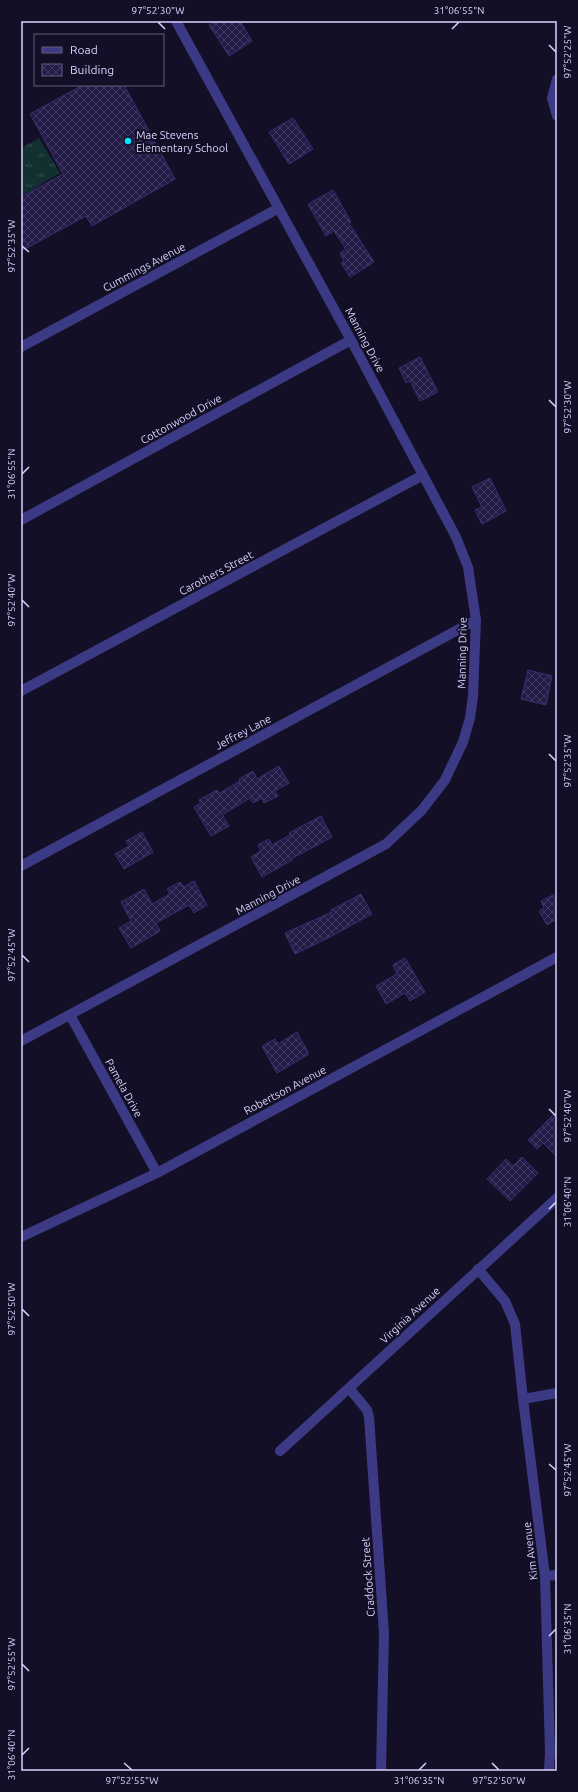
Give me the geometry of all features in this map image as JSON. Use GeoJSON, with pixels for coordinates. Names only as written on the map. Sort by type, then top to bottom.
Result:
{"type":"FeatureCollection","features":[{"type":"Feature","properties":{"kind":"street","name":"Manning Drive"},"geometry":{"type":"LineString","coordinates":[[21,1041],[386,844],[405,828],[422,810],[445,780],[463,742],[470,718],[473,696],[476,620],[468,567],[456,537],[352,340],[176,21]]}},
{"type":"Feature","properties":{"kind":"street"},"geometry":{"type":"LineString","coordinates":[[557,79],[552,98],[557,116]]}},
{"type":"Feature","properties":{"kind":"street","name":"Cummings Avenue"},"geometry":{"type":"LineString","coordinates":[[21,347],[279,208]]}},
{"type":"Feature","properties":{"kind":"street","name":"Cottonwood Drive"},"geometry":{"type":"LineString","coordinates":[[21,520],[352,340]]}},
{"type":"Feature","properties":{"kind":"street","name":"Carothers Street"},"geometry":{"type":"LineString","coordinates":[[21,691],[423,475]]}},
{"type":"Feature","properties":{"kind":"street","name":"Jeffrey Lane"},"geometry":{"type":"LineString","coordinates":[[21,866],[476,620]]}},
{"type":"Feature","properties":{"kind":"street","name":"Robertson Avenue"},"geometry":{"type":"LineString","coordinates":[[21,1237],[157,1173],[557,957]]}},
{"type":"Feature","properties":{"kind":"street","name":"Pamela Drive"},"geometry":{"type":"LineString","coordinates":[[70,1015],[157,1173]]}},
{"type":"Feature","properties":{"kind":"street","name":"Virginia Avenue"},"geometry":{"type":"LineString","coordinates":[[280,1451],[557,1198]]}},
{"type":"Feature","properties":{"kind":"street","name":"Kim Avenue"},"geometry":{"type":"LineString","coordinates":[[478,1269],[505,1301],[512,1314],[517,1337],[522,1399],[545,1576],[554,1753],[549,1771]]}},
{"type":"Feature","properties":{"kind":"street","name":"Craddock Street"},"geometry":{"type":"LineString","coordinates":[[349,1388],[367,1410],[369,1417],[384,1633],[381,1771]]}},
{"type":"Feature","properties":{"kind":"street"},"geometry":{"type":"LineString","coordinates":[[522,1399],[557,1394]]}},
{"type":"Feature","properties":{"kind":"street"},"geometry":{"type":"LineString","coordinates":[[545,1576],[557,1574]]}},
{"type":"Feature","properties":{"kind":"green space"},"geometry":{"type":"Polygon","coordinates":[[[39,138],[60,173],[21,196],[21,148],[39,138]]]}},
{"type":"Feature","properties":{"kind":"building"},"geometry":{"type":"Polygon","coordinates":[[[216,21],[240,21],[252,41],[229,56],[209,25],[216,21]]]}},
{"type":"Feature","properties":{"kind":"building"},"geometry":{"type":"Polygon","coordinates":[[[81,86],[125,86],[175,179],[92,226],[86,216],[21,251],[21,197],[63,174],[30,114],[81,86]]]}},
{"type":"Feature","properties":{"kind":"building"},"geometry":{"type":"Polygon","coordinates":[[[293,118],[313,149],[289,164],[269,132],[293,118]]]}},
{"type":"Feature","properties":{"kind":"building"},"geometry":{"type":"Polygon","coordinates":[[[333,190],[351,222],[349,223],[374,262],[350,277],[341,263],[344,261],[340,253],[346,249],[334,231],[326,236],[308,204],[333,190]]]}},
{"type":"Feature","properties":{"kind":"building"},"geometry":{"type":"Polygon","coordinates":[[[420,357],[438,392],[420,401],[410,381],[406,383],[399,368],[420,357]]]}},
{"type":"Feature","properties":{"kind":"building"},"geometry":{"type":"Polygon","coordinates":[[[490,478],[506,511],[482,524],[475,510],[482,507],[472,487],[490,478]]]}},
{"type":"Feature","properties":{"kind":"building"},"geometry":{"type":"Polygon","coordinates":[[[528,670],[552,676],[546,705],[521,699],[528,670]]]}},
{"type":"Feature","properties":{"kind":"building"},"geometry":{"type":"Polygon","coordinates":[[[279,766],[289,783],[275,791],[278,796],[264,803],[262,798],[253,803],[250,798],[222,815],[229,826],[211,836],[194,807],[201,803],[199,800],[217,790],[220,793],[253,771],[257,779],[279,766]]]}},
{"type":"Feature","properties":{"kind":"building"},"geometry":{"type":"Polygon","coordinates":[[[321,816],[332,837],[291,859],[292,860],[262,877],[251,857],[261,851],[258,845],[269,839],[272,845],[290,835],[289,833],[321,816]]]}},
{"type":"Feature","properties":{"kind":"building"},"geometry":{"type":"Polygon","coordinates":[[[142,832],[153,852],[124,869],[115,854],[129,846],[126,841],[142,832]]]}},
{"type":"Feature","properties":{"kind":"building"},"geometry":{"type":"Polygon","coordinates":[[[194,881],[207,905],[194,913],[189,905],[156,923],[160,931],[131,948],[119,928],[131,921],[121,902],[144,889],[152,904],[170,894],[167,889],[180,882],[184,887],[194,881]]]}},
{"type":"Feature","properties":{"kind":"building"},"geometry":{"type":"Polygon","coordinates":[[[557,893],[557,919],[547,925],[539,911],[544,908],[541,901],[557,893]]]}},
{"type":"Feature","properties":{"kind":"building"},"geometry":{"type":"Polygon","coordinates":[[[361,894],[372,914],[295,954],[285,933],[332,912],[331,910],[361,894]]]}},
{"type":"Feature","properties":{"kind":"building"},"geometry":{"type":"Polygon","coordinates":[[[405,958],[425,992],[410,1001],[405,993],[386,1004],[376,986],[397,974],[393,965],[405,958]]]}},
{"type":"Feature","properties":{"kind":"building"},"geometry":{"type":"Polygon","coordinates":[[[297,1032],[309,1054],[277,1073],[262,1046],[275,1039],[278,1044],[297,1032]]]}},
{"type":"Feature","properties":{"kind":"building"},"geometry":{"type":"Polygon","coordinates":[[[557,1111],[557,1157],[543,1143],[537,1149],[528,1140],[557,1111]]]}},
{"type":"Feature","properties":{"kind":"building"},"geometry":{"type":"Polygon","coordinates":[[[522,1157],[538,1173],[510,1201],[487,1179],[506,1159],[513,1166],[522,1157]]]}},
{"type":"Feature","properties":{"kind":"place","name":"Mae Stevens Elementary School"},"geometry":{"type":"Point","coordinates":[128,141]}}]}
